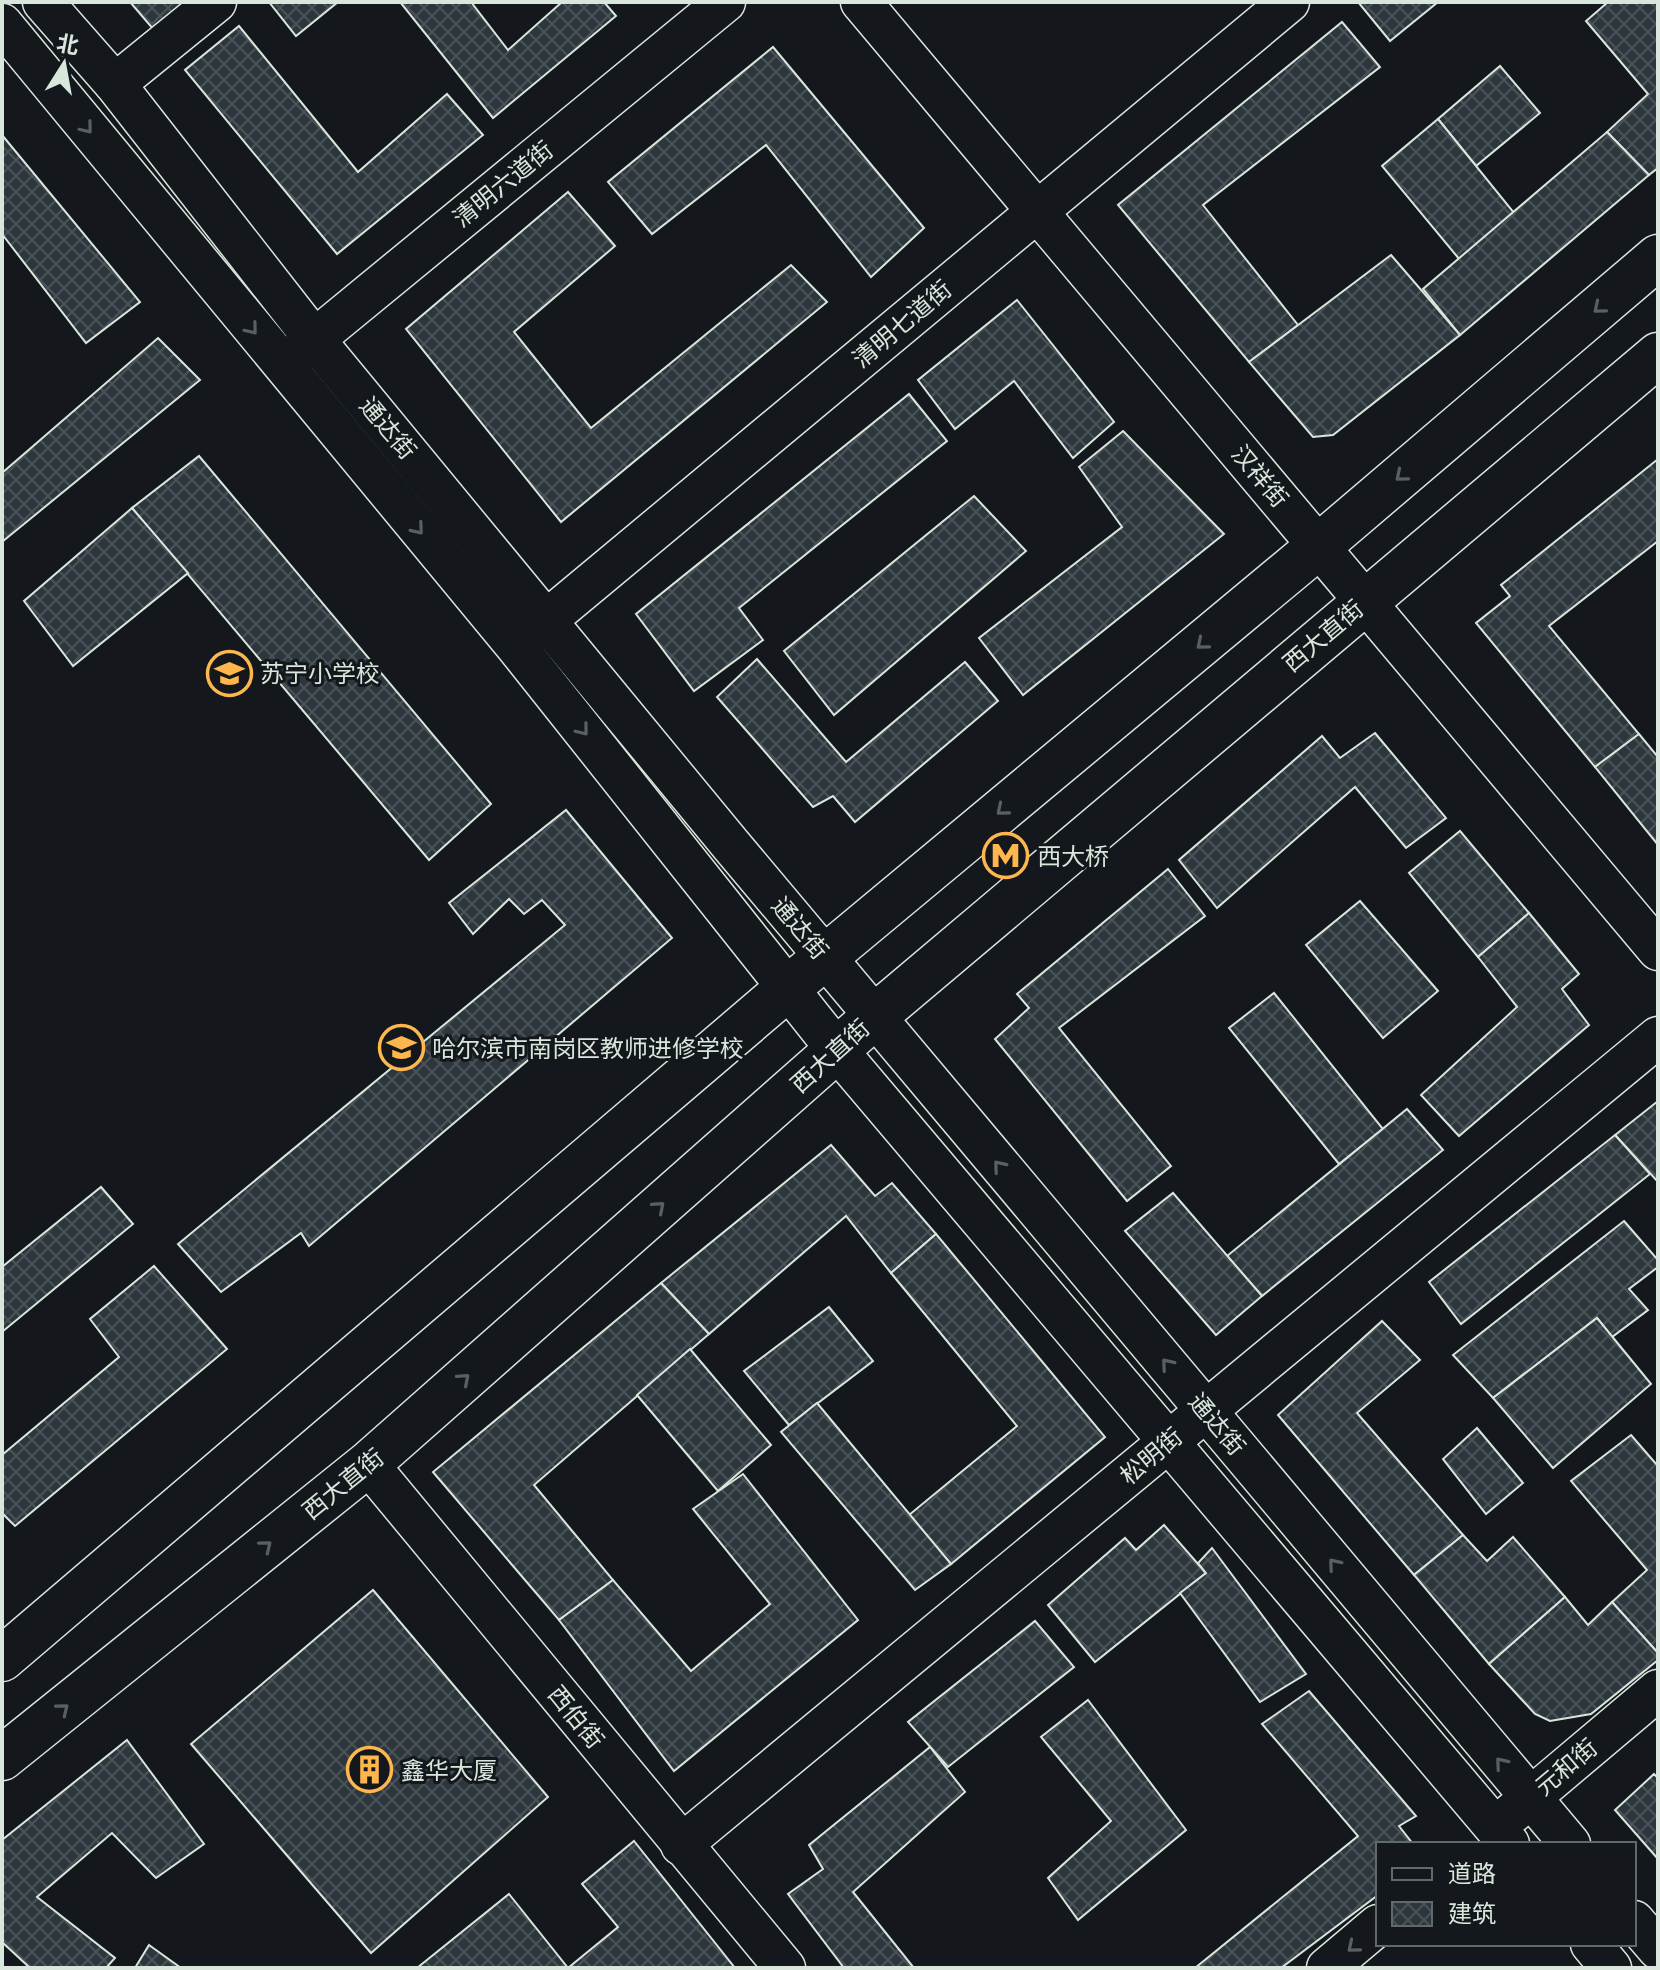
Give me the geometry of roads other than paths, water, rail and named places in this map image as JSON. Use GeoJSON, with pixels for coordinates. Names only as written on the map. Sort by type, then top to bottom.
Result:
{"type":"FeatureCollection","features":[{"type":"Feature","properties":{"kind":"main road"},"geometry":{"type":"LineString","coordinates":[[2,1659],[788,988],[1319,546],[1658,257]]}},
{"type":"Feature","properties":{"kind":"main road","name":"西大直街"},"geometry":{"type":"LineString","coordinates":[[2,1758],[368,1464],[874,1017],[1658,355]]}},
{"type":"Feature","properties":{"kind":"street","name":"通达街"},"geometry":{"type":"LineString","coordinates":[[43,2],[115,84],[314,339],[874,1017],[1568,1842]]}},
{"type":"Feature","properties":{"kind":"street"},"geometry":{"type":"LineString","coordinates":[[115,84],[216,2]]}},
{"type":"Feature","properties":{"kind":"street","name":"清明六道街"},"geometry":{"type":"LineString","coordinates":[[281,366],[725,2]]}},
{"type":"Feature","properties":{"kind":"street","name":"汉祥街"},"geometry":{"type":"LineString","coordinates":[[861,2],[1658,950]]}},
{"type":"Feature","properties":{"kind":"street","name":"清明七道街"},"geometry":{"type":"LineString","coordinates":[[516,646],[1289,2]]}},
{"type":"Feature","properties":{"kind":"street","name":"通达街"},"geometry":{"type":"LineString","coordinates":[[2,24],[281,366],[516,646],[837,1050],[1169,1441],[1493,1838]]}},
{"type":"Feature","properties":{"kind":"street","name":"松明街"},"geometry":{"type":"LineString","coordinates":[[681,1845],[1658,1037]]}},
{"type":"Feature","properties":{"kind":"street","name":"西伯街"},"geometry":{"type":"LineString","coordinates":[[368,1464],[785,1968]]}},
{"type":"Feature","properties":{"kind":"street","name":"元和街"},"geometry":{"type":"LineString","coordinates":[[1493,1838],[1530,1797],[1658,1690]]}},
{"type":"Feature","properties":{"kind":"street"},"geometry":{"type":"LineString","coordinates":[[1636,1923],[1658,1949]]}},
{"type":"Feature","properties":{"kind":"street"},"geometry":{"type":"LineString","coordinates":[[1327,1968],[1376,1927]]}},
{"type":"Feature","properties":{"kind":"street"},"geometry":{"type":"LineString","coordinates":[[1593,1946],[1611,1968]]}},
{"type":"Feature","properties":{"kind":"place","name":"苏宁小学校"},"geometry":{"type":"Point","coordinates":[229,673]}},
{"type":"Feature","properties":{"kind":"place","name":"西大桥"},"geometry":{"type":"Point","coordinates":[1006,856]}},
{"type":"Feature","properties":{"kind":"place","name":"哈尔滨市南岗区教师进修学校"},"geometry":{"type":"Point","coordinates":[401,1048]}},
{"type":"Feature","properties":{"kind":"place","name":"鑫华大厦"},"geometry":{"type":"Point","coordinates":[370,1770]}}]}
